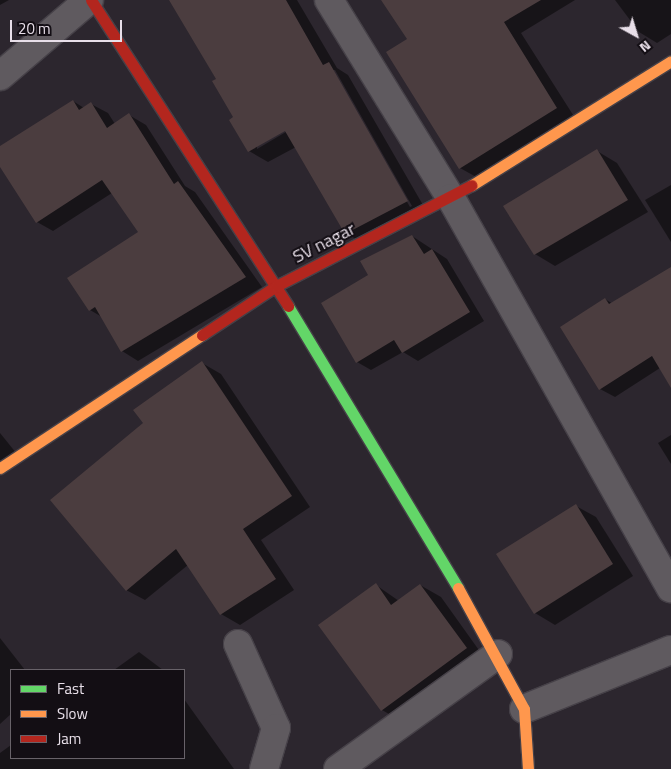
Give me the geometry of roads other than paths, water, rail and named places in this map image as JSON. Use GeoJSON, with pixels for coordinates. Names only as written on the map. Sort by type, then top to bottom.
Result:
{"type":"FeatureCollection","features":[{"type":"Feature","properties":{"kind":"street"},"geometry":{"type":"LineString","coordinates":[[0,76],[90,0],[276,286],[498,654],[524,709],[528,769]]}},
{"type":"Feature","properties":{"kind":"street"},"geometry":{"type":"LineString","coordinates":[[328,0],[451,198],[671,588]]}},
{"type":"Feature","properties":{"kind":"street","name":"SV nagar"},"geometry":{"type":"LineString","coordinates":[[0,468],[276,286],[451,198],[671,62]]}},
{"type":"Feature","properties":{"kind":"street"},"geometry":{"type":"LineString","coordinates":[[238,644],[276,728],[264,769]]}},
{"type":"Feature","properties":{"kind":"street"},"geometry":{"type":"LineString","coordinates":[[524,709],[671,650]]}},
{"type":"Feature","properties":{"kind":"street"},"geometry":{"type":"LineString","coordinates":[[338,769],[498,654]]}}]}
